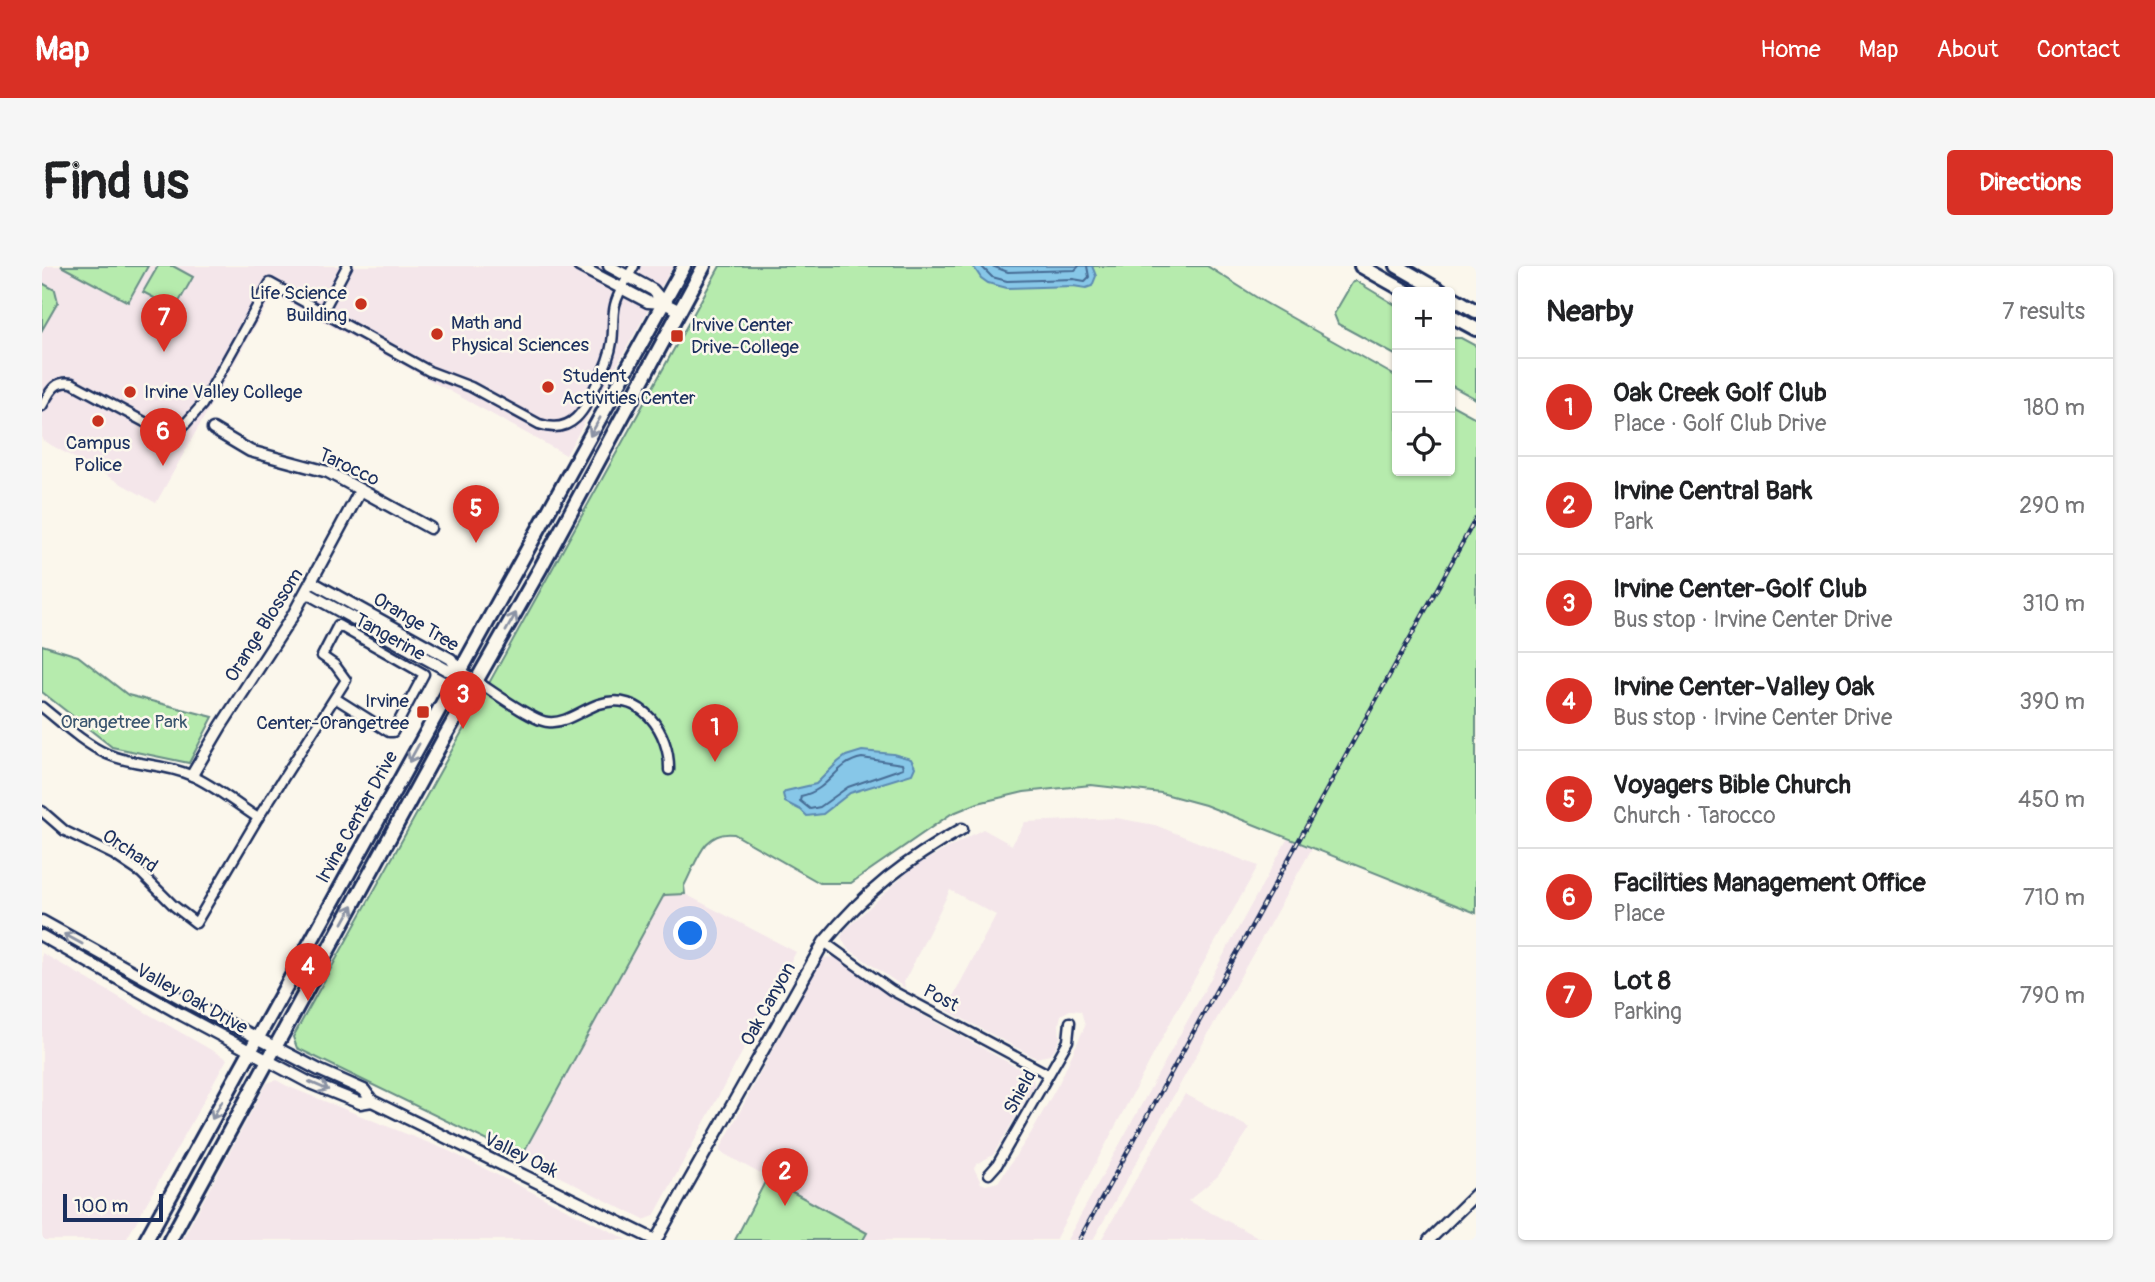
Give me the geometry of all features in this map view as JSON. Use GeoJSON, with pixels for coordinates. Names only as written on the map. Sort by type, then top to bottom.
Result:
{"type":"FeatureCollection","features":[{"type":"Feature","properties":{"kind":"main road","name":"Irvine Center Drive"},"geometry":{"type":"LineString","coordinates":[[146,1240],[684,266]]}},
{"type":"Feature","properties":{"kind":"main road","name":"Irvine Center Drive"},"geometry":{"type":"LineString","coordinates":[[170,1240],[705,266]]}},
{"type":"Feature","properties":{"kind":"main road"},"geometry":{"type":"LineString","coordinates":[[1361,266],[1398,287]]}},
{"type":"Feature","properties":{"kind":"main road"},"geometry":{"type":"LineString","coordinates":[[1397,266],[1434,287]]}},
{"type":"Feature","properties":{"kind":"main road"},"geometry":{"type":"LineString","coordinates":[[1455,299],[1476,311]]}},
{"type":"Feature","properties":{"kind":"main road"},"geometry":{"type":"LineString","coordinates":[[1455,318],[1476,329]]}},
{"type":"Feature","properties":{"kind":"street"},"geometry":{"type":"LineString","coordinates":[[322,313],[347,266]]}},
{"type":"Feature","properties":{"kind":"street"},"geometry":{"type":"LineString","coordinates":[[579,266],[648,302],[664,303],[680,311]]}},
{"type":"Feature","properties":{"kind":"street"},"geometry":{"type":"LineString","coordinates":[[609,266],[653,290],[664,303]]}},
{"type":"Feature","properties":{"kind":"street"},"geometry":{"type":"LineString","coordinates":[[42,406],[54,385],[72,383],[165,433],[178,432],[202,405],[270,284],[429,372],[471,387],[539,424],[553,427],[576,418],[588,404],[609,358],[615,303],[634,266]]}},
{"type":"Feature","properties":{"kind":"street","name":"Tarocco"},"geometry":{"type":"LineString","coordinates":[[213,429],[250,451],[328,472],[430,528]]}},
{"type":"Feature","properties":{"kind":"street","name":"Orange Blossom"},"geometry":{"type":"LineString","coordinates":[[192,775],[220,726],[307,593],[360,491]]}},
{"type":"Feature","properties":{"kind":"street","name":"Orange Tree"},"geometry":{"type":"LineString","coordinates":[[312,582],[451,659],[459,672]]}},
{"type":"Feature","properties":{"kind":"street","name":"Orange Tree"},"geometry":{"type":"LineString","coordinates":[[307,593],[447,670],[459,672]]}},
{"type":"Feature","properties":{"kind":"street","name":"Tangerine"},"geometry":{"type":"LineString","coordinates":[[196,923],[258,818],[346,680],[335,665],[322,656],[338,625],[424,674],[393,732],[389,733],[335,698]]}},
{"type":"Feature","properties":{"kind":"street"},"geometry":{"type":"LineString","coordinates":[[459,672],[536,718],[548,722],[579,714],[600,704],[616,702],[635,706],[650,715],[664,738],[669,756],[669,770]]}},
{"type":"Feature","properties":{"kind":"street"},"geometry":{"type":"LineString","coordinates":[[42,707],[77,735],[107,754],[134,762],[165,766],[192,775],[258,818]]}},
{"type":"Feature","properties":{"kind":"street","name":"Orchard"},"geometry":{"type":"LineString","coordinates":[[42,811],[65,831],[114,855],[141,873],[174,906],[196,923]]}},
{"type":"Feature","properties":{"kind":"street","name":"Oak Canyon"},"geometry":{"type":"LineString","coordinates":[[655,1240],[824,942],[872,889],[915,857],[962,829]]}},
{"type":"Feature","properties":{"kind":"street","name":"Valley Oak Drive"},"geometry":{"type":"LineString","coordinates":[[42,921],[275,1047]]}},
{"type":"Feature","properties":{"kind":"street","name":"Valley Oak Drive"},"geometry":{"type":"LineString","coordinates":[[42,936],[269,1060]]}},
{"type":"Feature","properties":{"kind":"street","name":"Post"},"geometry":{"type":"LineString","coordinates":[[824,942],[891,990],[1048,1074]]}},
{"type":"Feature","properties":{"kind":"street"},"geometry":{"type":"LineString","coordinates":[[99,967],[105,956]]}},
{"type":"Feature","properties":{"kind":"street","name":"Shield"},"geometry":{"type":"LineString","coordinates":[[989,1174],[998,1165],[1068,1041],[1070,1022]]}},
{"type":"Feature","properties":{"kind":"street","name":"Valley Oak"},"geometry":{"type":"LineString","coordinates":[[275,1047],[364,1090],[372,1101],[655,1240]]}},
{"type":"Feature","properties":{"kind":"street","name":"Valley Oak"},"geometry":{"type":"LineString","coordinates":[[269,1060],[310,1083],[360,1104],[372,1101]]}},
{"type":"Feature","properties":{"kind":"street"},"geometry":{"type":"LineString","coordinates":[[1429,1240],[1476,1194]]}},
{"type":"Feature","properties":{"kind":"shaded area","name":"Irvine Valley College"},"geometry":{"type":"Polygon","coordinates":[[[42,266],[673,266],[566,455],[273,294],[156,503],[42,440],[42,266]]]}},
{"type":"Feature","properties":{"kind":"shaded area"},"geometry":{"type":"Polygon","coordinates":[[[1476,496],[1476,555],[1093,1240],[1067,1240],[1476,496]]]}},
{"type":"Feature","properties":{"kind":"shaded area"},"geometry":{"type":"Polygon","coordinates":[[[1116,818],[1155,825],[1258,866],[1177,1010],[1055,1240],[862,1240],[866,1232],[719,1151],[821,958],[835,957],[895,1000],[1033,1076],[1034,1086],[993,1155],[974,1168],[981,1183],[986,1185],[998,1182],[1031,1133],[1060,1081],[1085,1026],[1081,1011],[1070,1010],[1061,1015],[1060,1038],[1056,1047],[1050,1055],[1036,1058],[946,1010],[996,915],[950,890],[904,982],[905,988],[847,948],[841,937],[846,929],[913,867],[983,829],[1012,845],[1025,822],[1116,818]]]}},
{"type":"Feature","properties":{"kind":"shaded area"},"geometry":{"type":"Polygon","coordinates":[[[685,894],[796,952],[654,1216],[644,1220],[521,1157],[664,895],[685,894]]]}},
{"type":"Feature","properties":{"kind":"shaded area"},"geometry":{"type":"Polygon","coordinates":[[[42,953],[227,1059],[126,1240],[42,1240],[42,953]]]}},
{"type":"Feature","properties":{"kind":"shaded area"},"geometry":{"type":"Polygon","coordinates":[[[276,1080],[449,1151],[628,1240],[182,1240],[267,1083],[276,1080]]]}},
{"type":"Feature","properties":{"kind":"shaded area"},"geometry":{"type":"Polygon","coordinates":[[[1185,1094],[1250,1128],[1218,1176],[1188,1201],[1264,1240],[1101,1240],[1185,1094]]]}},
{"type":"Feature","properties":{"kind":"green space"},"geometry":{"type":"Polygon","coordinates":[[[61,266],[148,266],[128,302],[61,266]]]}},
{"type":"Feature","properties":{"kind":"green space"},"geometry":{"type":"Polygon","coordinates":[[[158,266],[173,266],[193,277],[175,309],[143,292],[158,266]]]}},
{"type":"Feature","properties":{"kind":"green space"},"geometry":{"type":"Polygon","coordinates":[[[720,266],[1207,266],[1264,302],[1392,374],[1392,476],[1455,476],[1455,407],[1476,418],[1476,913],[1205,805],[1161,793],[1091,785],[1024,792],[978,803],[951,814],[851,883],[820,883],[734,834],[723,834],[708,842],[684,886],[685,894],[664,895],[521,1157],[297,1048],[293,1037],[720,266]]]}},
{"type":"Feature","properties":{"kind":"green space"},"geometry":{"type":"Polygon","coordinates":[[[1356,281],[1392,303],[1392,353],[1338,324],[1334,314],[1352,283],[1356,281]]]}},
{"type":"Feature","properties":{"kind":"green space"},"geometry":{"type":"Polygon","coordinates":[[[42,283],[55,290],[58,302],[42,330],[42,283]]]}},
{"type":"Feature","properties":{"kind":"green space"},"geometry":{"type":"Polygon","coordinates":[[[1455,338],[1461,338],[1476,346],[1476,399],[1455,388],[1455,338]]]}},
{"type":"Feature","properties":{"kind":"green space","name":"Orangetree Park"},"geometry":{"type":"Polygon","coordinates":[[[42,645],[78,656],[128,695],[213,717],[189,763],[112,747],[42,692],[42,645]]]}},
{"type":"Feature","properties":{"kind":"green space"},"geometry":{"type":"Polygon","coordinates":[[[767,1178],[867,1233],[863,1240],[735,1240],[767,1178]]]}},
{"type":"Feature","properties":{"kind":"water"},"geometry":{"type":"Polygon","coordinates":[[[973,266],[1092,266],[1096,276],[1092,286],[1086,288],[1007,288],[988,283],[973,266]]]}},
{"type":"Feature","properties":{"kind":"water"},"geometry":{"type":"Polygon","coordinates":[[[862,751],[911,759],[915,767],[912,774],[850,793],[823,814],[807,816],[785,802],[783,794],[786,791],[816,784],[846,756],[862,751]]]}},
{"type":"Feature","properties":{"kind":"railway"},"geometry":{"type":"LineString","coordinates":[[1079,1240],[1476,518]]}},
{"type":"Feature","properties":{"kind":"place","name":"Life Science Building"},"geometry":{"type":"Point","coordinates":[361,304]}},
{"type":"Feature","properties":{"kind":"place","name":"Math and Physical Sciences"},"geometry":{"type":"Point","coordinates":[437,334]}},
{"type":"Feature","properties":{"kind":"place","name":"Irvive Center Drive-College"},"geometry":{"type":"Point","coordinates":[677,336]}},
{"type":"Feature","properties":{"kind":"place","name":"Lot 8"},"geometry":{"type":"Point","coordinates":[164,352]}},
{"type":"Feature","properties":{"kind":"place","name":"Student Activities Center"},"geometry":{"type":"Point","coordinates":[548,387]}},
{"type":"Feature","properties":{"kind":"place","name":"Irvine Valley College"},"geometry":{"type":"Point","coordinates":[130,392]}},
{"type":"Feature","properties":{"kind":"place","name":"Campus Police"},"geometry":{"type":"Point","coordinates":[98,421]}},
{"type":"Feature","properties":{"kind":"place","name":"Facilities Management Office"},"geometry":{"type":"Point","coordinates":[163,466]}},
{"type":"Feature","properties":{"kind":"place","name":"Voyagers Bible Church"},"geometry":{"type":"Point","coordinates":[476,543]}},
{"type":"Feature","properties":{"kind":"place","name":"Irvine Center-Orangetree"},"geometry":{"type":"Point","coordinates":[423,712]}},
{"type":"Feature","properties":{"kind":"place","name":"Irvine Center-Golf Club"},"geometry":{"type":"Point","coordinates":[463,729]}},
{"type":"Feature","properties":{"kind":"place","name":"Oak Creek Golf Club"},"geometry":{"type":"Point","coordinates":[715,762]}},
{"type":"Feature","properties":{"kind":"place","name":"Irvine Center-Valley Oak"},"geometry":{"type":"Point","coordinates":[308,1001]}},
{"type":"Feature","properties":{"kind":"place","name":"Irvine Central Bark"},"geometry":{"type":"Point","coordinates":[785,1206]}}]}
